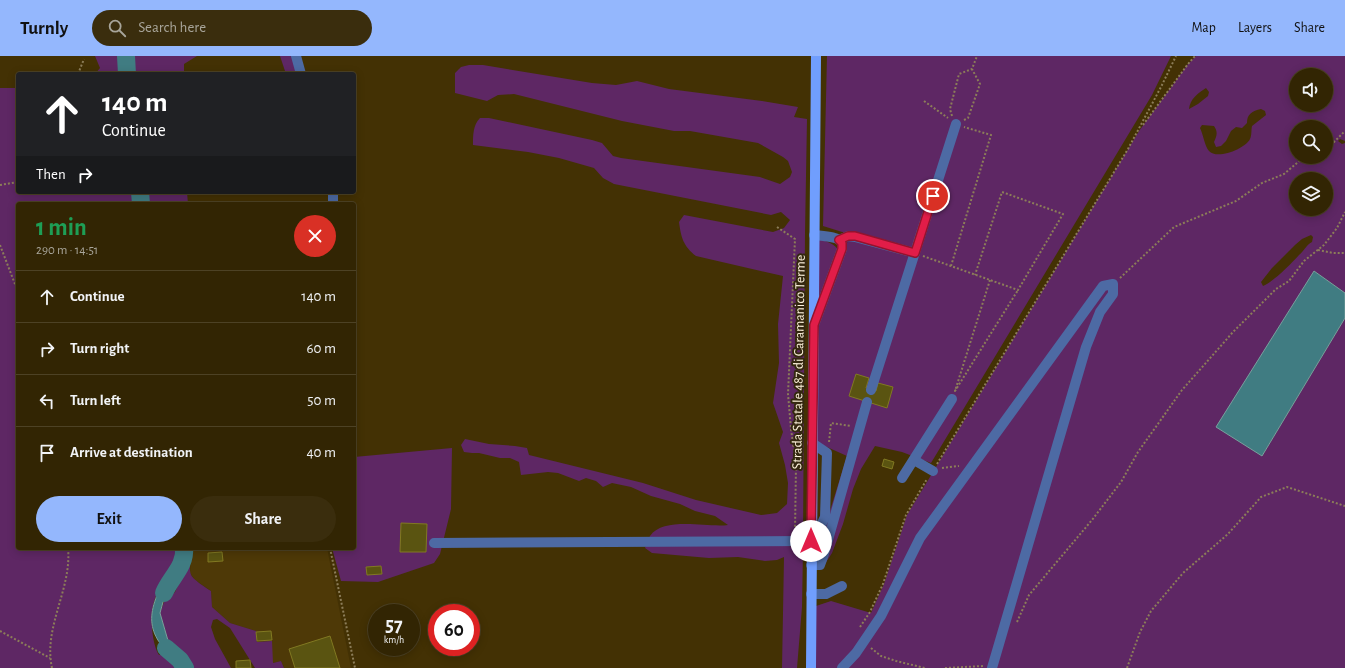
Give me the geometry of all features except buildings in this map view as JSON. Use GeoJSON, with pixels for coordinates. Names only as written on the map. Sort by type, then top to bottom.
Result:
{"type":"FeatureCollection","features":[{"type":"Feature","properties":{"kind":"main road","name":"Strada Statale 487 di Caramanico Terme"},"geometry":{"type":"LineString","coordinates":[[810,668],[816,56]]}},
{"type":"Feature","properties":{"kind":"street"},"geometry":{"type":"LineString","coordinates":[[296,56],[300,72]]}},
{"type":"Feature","properties":{"kind":"street"},"geometry":{"type":"LineString","coordinates":[[871,390],[956,124]]}},
{"type":"Feature","properties":{"kind":"street"},"geometry":{"type":"LineString","coordinates":[[814,235],[833,237],[842,243],[842,249],[814,325]]}},
{"type":"Feature","properties":{"kind":"street"},"geometry":{"type":"LineString","coordinates":[[839,240],[848,236],[855,236],[915,253]]}},
{"type":"Feature","properties":{"kind":"street"},"geometry":{"type":"LineString","coordinates":[[842,668],[861,645],[881,616],[920,538],[1103,286],[1114,284],[1113,294],[1100,312],[1086,347],[992,667]]}},
{"type":"Feature","properties":{"kind":"street"},"geometry":{"type":"LineString","coordinates":[[902,478],[952,399]]}},
{"type":"Feature","properties":{"kind":"street"},"geometry":{"type":"LineString","coordinates":[[811,565],[820,565],[824,554],[867,402]]}},
{"type":"Feature","properties":{"kind":"street"},"geometry":{"type":"LineString","coordinates":[[434,543],[794,542],[811,539],[816,535],[825,517],[827,453],[812,443]]}},
{"type":"Feature","properties":{"kind":"street"},"geometry":{"type":"LineString","coordinates":[[914,460],[935,468]]}},
{"type":"Feature","properties":{"kind":"street"},"geometry":{"type":"LineString","coordinates":[[811,594],[826,594],[842,586]]}},
{"type":"Feature","properties":{"kind":"path"},"geometry":{"type":"LineString","coordinates":[[956,124],[950,109],[959,74],[972,69],[977,56]]}},
{"type":"Feature","properties":{"kind":"path"},"geometry":{"type":"LineString","coordinates":[[870,612],[883,584],[906,515],[1138,130],[1176,56]]}},
{"type":"Feature","properties":{"kind":"path"},"geometry":{"type":"LineString","coordinates":[[1138,130],[1195,56]]}},
{"type":"Feature","properties":{"kind":"path"},"geometry":{"type":"LineString","coordinates":[[79,72],[84,59]]}},
{"type":"Feature","properties":{"kind":"path"},"geometry":{"type":"LineString","coordinates":[[956,124],[968,118],[980,84],[972,69]]}},
{"type":"Feature","properties":{"kind":"path"},"geometry":{"type":"LineString","coordinates":[[924,101],[956,124],[991,135],[950,266]]}},
{"type":"Feature","properties":{"kind":"path"},"geometry":{"type":"LineString","coordinates":[[1333,142],[1345,131]]}},
{"type":"Feature","properties":{"kind":"path"},"geometry":{"type":"LineString","coordinates":[[1114,284],[1174,227],[1236,201],[1262,183],[1284,174],[1296,164]]}},
{"type":"Feature","properties":{"kind":"path"},"geometry":{"type":"LineString","coordinates":[[0,185],[16,182]]}},
{"type":"Feature","properties":{"kind":"path"},"geometry":{"type":"LineString","coordinates":[[975,275],[1002,192],[1063,214],[955,391],[990,280]]}},
{"type":"Feature","properties":{"kind":"path"},"geometry":{"type":"LineString","coordinates":[[1015,626],[1029,595],[1092,520],[1121,482],[1138,452],[1182,390],[1233,332],[1276,289],[1289,281],[1304,261],[1324,245],[1337,228],[1345,212]]}},
{"type":"Feature","properties":{"kind":"path"},"geometry":{"type":"LineString","coordinates":[[777,227],[795,239],[788,394],[796,464],[794,542]]}},
{"type":"Feature","properties":{"kind":"path"},"geometry":{"type":"LineString","coordinates":[[0,245],[16,287]]}},
{"type":"Feature","properties":{"kind":"path"},"geometry":{"type":"LineString","coordinates":[[1318,250],[1333,253],[1345,253]]}},
{"type":"Feature","properties":{"kind":"path"},"geometry":{"type":"LineString","coordinates":[[915,253],[1018,290]]}},
{"type":"Feature","properties":{"kind":"path"},"geometry":{"type":"LineString","coordinates":[[827,453],[831,423],[860,428]]}},
{"type":"Feature","properties":{"kind":"path"},"geometry":{"type":"LineString","coordinates":[[935,468],[962,466],[973,461],[975,463]]}},
{"type":"Feature","properties":{"kind":"path"},"geometry":{"type":"LineString","coordinates":[[1127,668],[1140,632],[1151,611],[1183,573],[1228,534],[1261,497],[1287,487],[1345,506]]}},
{"type":"Feature","properties":{"kind":"path"},"geometry":{"type":"LineString","coordinates":[[52,668],[50,658],[52,628],[66,584],[69,559],[68,550]]}},
{"type":"Feature","properties":{"kind":"path"},"geometry":{"type":"LineString","coordinates":[[330,550],[355,668]]}},
{"type":"Feature","properties":{"kind":"path"},"geometry":{"type":"LineString","coordinates":[[0,631],[50,658]]}},
{"type":"Feature","properties":{"kind":"path"},"geometry":{"type":"LineString","coordinates":[[861,645],[872,648],[882,656],[925,668]]}},
{"type":"Feature","properties":{"kind":"path"},"geometry":{"type":"LineString","coordinates":[[945,668],[992,667]]}},
{"type":"Feature","properties":{"kind":"shaded area"},"geometry":{"type":"Polygon","coordinates":[[[95,56],[197,56],[184,64],[184,72],[97,72],[100,68],[95,56]]]}},
{"type":"Feature","properties":{"kind":"shaded area"},"geometry":{"type":"Polygon","coordinates":[[[280,56],[292,56],[297,72],[285,72],[280,56]]]}},
{"type":"Feature","properties":{"kind":"shaded area"},"geometry":{"type":"Polygon","coordinates":[[[827,56],[1171,56],[1152,95],[931,463],[902,452],[875,446],[861,469],[832,553],[821,570],[816,558],[815,540],[829,514],[847,456],[818,443],[818,327],[848,240],[855,236],[823,226],[827,56]]]}},
{"type":"Feature","properties":{"kind":"shaded area"},"geometry":{"type":"Polygon","coordinates":[[[1196,56],[1345,56],[1345,141],[1340,139],[1338,141],[1342,144],[1345,143],[1345,293],[1314,271],[1262,456],[1345,318],[1345,668],[811,668],[813,607],[831,601],[871,613],[884,584],[907,515],[1139,131],[1188,64],[1196,56]],[[1206,88],[1193,99],[1189,109],[1208,96],[1209,92],[1206,88]],[[1261,109],[1249,115],[1247,123],[1242,128],[1236,127],[1231,131],[1226,141],[1221,146],[1216,147],[1214,142],[1217,134],[1214,126],[1202,125],[1200,128],[1206,147],[1213,153],[1224,154],[1237,150],[1243,146],[1251,137],[1252,126],[1266,115],[1265,111],[1261,109]],[[1311,235],[1302,239],[1272,268],[1261,282],[1263,286],[1287,268],[1312,242],[1313,237],[1311,235]]]}},
{"type":"Feature","properties":{"kind":"shaded area"},"geometry":{"type":"Polygon","coordinates":[[[469,65],[483,65],[592,83],[616,85],[637,81],[669,89],[798,107],[794,117],[807,119],[803,539],[789,546],[803,550],[802,607],[797,668],[782,668],[784,557],[777,560],[765,561],[738,557],[709,558],[652,553],[645,548],[650,536],[665,526],[687,524],[719,526],[728,525],[715,516],[651,496],[631,487],[612,483],[603,487],[596,481],[586,478],[579,481],[558,473],[548,472],[521,475],[519,462],[510,458],[500,458],[479,453],[464,452],[461,445],[465,439],[489,444],[527,448],[529,455],[643,483],[696,500],[761,515],[777,513],[787,504],[788,483],[779,443],[783,432],[773,403],[779,363],[778,324],[783,276],[696,256],[688,249],[683,241],[679,222],[684,215],[773,232],[784,228],[790,220],[781,212],[771,215],[614,184],[603,178],[594,168],[559,158],[528,152],[473,145],[473,134],[476,124],[480,118],[489,118],[602,143],[613,156],[621,158],[760,177],[780,184],[790,177],[792,172],[788,161],[758,143],[690,131],[674,131],[622,121],[514,94],[498,95],[487,101],[455,93],[455,73],[461,67],[469,65]]]}},
{"type":"Feature","properties":{"kind":"shaded area"},"geometry":{"type":"Polygon","coordinates":[[[0,88],[16,88],[16,194],[187,194],[188,202],[16,202],[16,550],[191,550],[191,574],[197,581],[211,591],[212,607],[230,623],[256,631],[257,642],[272,641],[273,663],[281,661],[284,668],[255,668],[230,628],[217,619],[213,620],[211,627],[215,639],[231,668],[0,668],[0,88]],[[174,572],[167,574],[154,602],[152,624],[153,638],[159,655],[167,653],[182,666],[181,655],[169,644],[160,613],[164,602],[175,592],[180,581],[179,576],[174,572]]]}},
{"type":"Feature","properties":{"kind":"shaded area"},"geometry":{"type":"Polygon","coordinates":[[[817,239],[832,244],[839,251],[818,307],[817,239]]]}},
{"type":"Feature","properties":{"kind":"shaded area"},"geometry":{"type":"Polygon","coordinates":[[[452,448],[451,509],[440,554],[434,563],[378,582],[341,581],[333,550],[356,550],[356,457],[452,448]]]}},
{"type":"Feature","properties":{"kind":"shaded area"},"geometry":{"type":"Polygon","coordinates":[[[191,550],[327,550],[351,668],[284,668],[281,661],[273,663],[256,642],[256,631],[230,623],[212,607],[211,591],[194,579],[190,573],[191,550]]]}},
{"type":"Feature","properties":{"kind":"water"},"geometry":{"type":"Polygon","coordinates":[[[1314,271],[1345,293],[1345,318],[1262,456],[1216,427],[1314,271]]]}},
{"type":"Feature","properties":{"kind":"water"},"geometry":{"type":"Polygon","coordinates":[[[174,572],[177,574],[177,577],[166,591],[160,613],[169,644],[181,655],[184,662],[182,666],[161,644],[155,634],[152,624],[152,613],[160,589],[167,574],[174,572]]]}},
{"type":"Feature","properties":{"kind":"waterway"},"geometry":{"type":"LineString","coordinates":[[126,56],[127,72]]}},
{"type":"Feature","properties":{"kind":"waterway"},"geometry":{"type":"LineString","coordinates":[[140,194],[141,202]]}},
{"type":"Feature","properties":{"kind":"waterway"},"geometry":{"type":"LineString","coordinates":[[164,593],[183,561],[184,550]]}},
{"type":"Feature","properties":{"kind":"waterway"},"geometry":{"type":"LineString","coordinates":[[166,648],[180,660],[185,668]]}},
{"type":"Feature","properties":{"kind":"route"},"geometry":{"type":"LineString","coordinates":[[811,541],[814,325],[842,249],[842,243],[839,240],[848,236],[855,236],[915,253],[933,196]]}}]}
